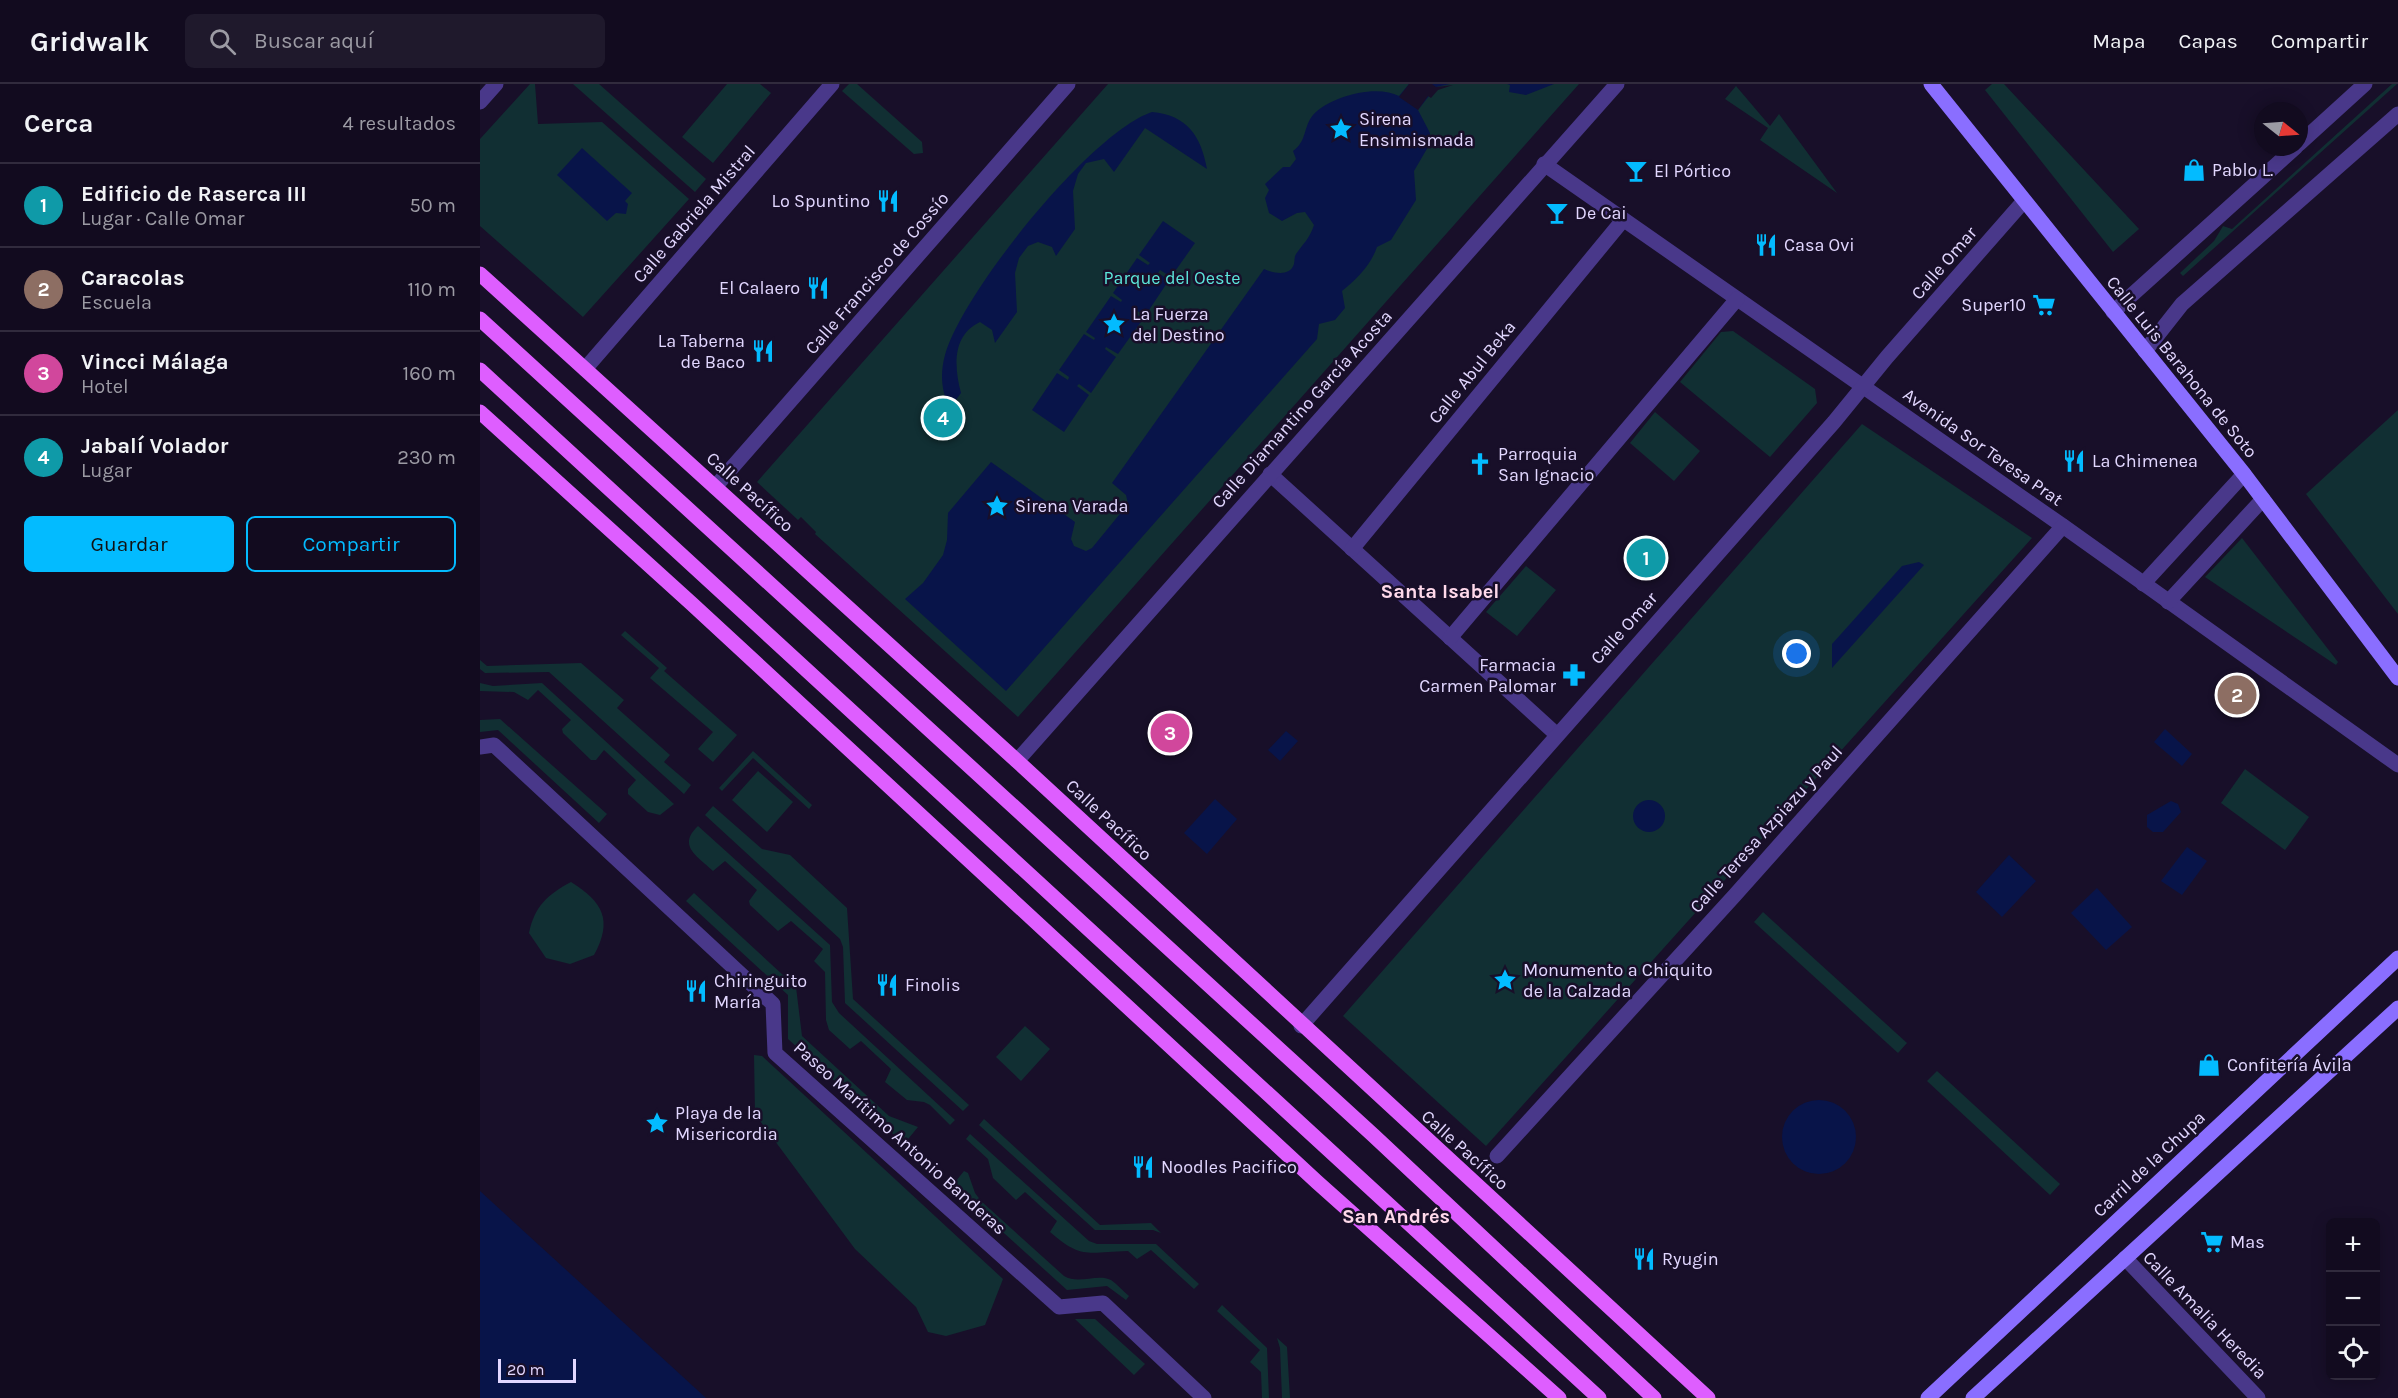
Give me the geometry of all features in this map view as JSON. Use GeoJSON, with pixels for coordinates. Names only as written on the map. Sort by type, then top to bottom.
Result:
{"type":"FeatureCollection","features":[{"type":"Feature","properties":{"kind":"main road","name":"Calle Luis Barahona de Soto"},"geometry":{"type":"LineString","coordinates":[[1931,84],[2023,202],[2244,474],[2398,678]]}},
{"type":"Feature","properties":{"kind":"main road","name":"Calle Pacífico"},"geometry":{"type":"LineString","coordinates":[[480,274],[1017,761],[1301,1026],[1708,1398]]}},
{"type":"Feature","properties":{"kind":"main road"},"geometry":{"type":"LineString","coordinates":[[480,319],[1372,1135],[1654,1398]]}},
{"type":"Feature","properties":{"kind":"main road"},"geometry":{"type":"LineString","coordinates":[[480,370],[1599,1398]]}},
{"type":"Feature","properties":{"kind":"main road"},"geometry":{"type":"LineString","coordinates":[[480,412],[1317,1182],[1559,1398]]}},
{"type":"Feature","properties":{"kind":"main road","name":"Carril de la Chupa"},"geometry":{"type":"LineString","coordinates":[[1928,1398],[2398,958]]}},
{"type":"Feature","properties":{"kind":"main road"},"geometry":{"type":"LineString","coordinates":[[1973,1398],[2398,1008]]}},
{"type":"Feature","properties":{"kind":"street"},"geometry":{"type":"LineString","coordinates":[[480,102],[496,84]]}},
{"type":"Feature","properties":{"kind":"street","name":"Calle Gabriela Mistral"},"geometry":{"type":"LineString","coordinates":[[585,369],[832,84]]}},
{"type":"Feature","properties":{"kind":"street","name":"Calle Francisco de Cossío"},"geometry":{"type":"LineString","coordinates":[[715,487],[1068,84]]}},
{"type":"Feature","properties":{"kind":"street","name":"Calle Diamantino García Acosta"},"geometry":{"type":"LineString","coordinates":[[1017,761],[1617,84]]}},
{"type":"Feature","properties":{"kind":"street"},"geometry":{"type":"LineString","coordinates":[[2308,137],[2366,84]]}},
{"type":"Feature","properties":{"kind":"street"},"geometry":{"type":"LineString","coordinates":[[2145,351],[2182,304],[2398,114]]}},
{"type":"Feature","properties":{"kind":"street"},"geometry":{"type":"LineString","coordinates":[[2113,312],[2287,156]]}},
{"type":"Feature","properties":{"kind":"street","name":"Avenida Sor Teresa Prat"},"geometry":{"type":"LineString","coordinates":[[1545,164],[2063,526],[2398,765]]}},
{"type":"Feature","properties":{"kind":"street","name":"Calle Omar"},"geometry":{"type":"LineString","coordinates":[[1301,1026],[1556,734],[1834,422],[2023,202]]}},
{"type":"Feature","properties":{"kind":"street","name":"Calle Abul Beka"},"geometry":{"type":"LineString","coordinates":[[1352,549],[1623,220]]}},
{"type":"Feature","properties":{"kind":"street"},"geometry":{"type":"LineString","coordinates":[[1450,638],[1737,299]]}},
{"type":"Feature","properties":{"kind":"street"},"geometry":{"type":"LineString","coordinates":[[1270,474],[1556,734]]}},
{"type":"Feature","properties":{"kind":"street"},"geometry":{"type":"LineString","coordinates":[[2143,584],[2244,474]]}},
{"type":"Feature","properties":{"kind":"street"},"geometry":{"type":"LineString","coordinates":[[2168,602],[2263,499]]}},
{"type":"Feature","properties":{"kind":"street","name":"Calle Teresa Azpiazu y Paul"},"geometry":{"type":"LineString","coordinates":[[1497,1156],[1735,895],[2063,526]]}},
{"type":"Feature","properties":{"kind":"street","name":"Paseo Marítimo Antonio Banderas"},"geometry":{"type":"LineString","coordinates":[[480,747],[494,745],[773,1004],[775,1053],[1059,1307],[1103,1304],[1204,1398]]}},
{"type":"Feature","properties":{"kind":"street","name":"Calle Amalia Heredia"},"geometry":{"type":"LineString","coordinates":[[2125,1258],[2258,1398]]}},
{"type":"Feature","properties":{"kind":"green space"},"geometry":{"type":"Polygon","coordinates":[[[530,84],[535,84],[538,124],[602,122],[689,199],[583,317],[480,226],[480,139],[530,84]]]}},
{"type":"Feature","properties":{"kind":"green space"},"geometry":{"type":"Polygon","coordinates":[[[573,84],[599,84],[706,179],[695,192],[573,84]]]}},
{"type":"Feature","properties":{"kind":"green space"},"geometry":{"type":"Polygon","coordinates":[[[727,84],[760,84],[771,93],[713,163],[682,137],[727,84]]]}},
{"type":"Feature","properties":{"kind":"green space"},"geometry":{"type":"Polygon","coordinates":[[[849,84],[857,84],[922,142],[923,153],[914,154],[842,91],[849,84]]]}},
{"type":"Feature","properties":{"kind":"green space","name":"Parque del Oeste"},"geometry":{"type":"Polygon","coordinates":[[[1108,84],[1579,84],[1018,717],[815,534],[816,532],[801,517],[798,520],[757,482],[1108,84]]]}},
{"type":"Feature","properties":{"kind":"green space"},"geometry":{"type":"Polygon","coordinates":[[[1992,84],[2004,84],[2139,229],[2113,252],[1985,90],[1992,84]]]}},
{"type":"Feature","properties":{"kind":"green space"},"geometry":{"type":"Polygon","coordinates":[[[2392,84],[2397,84],[2183,276],[2180,273],[2214,241],[2223,226],[2232,229],[2392,84]]]}},
{"type":"Feature","properties":{"kind":"green space"},"geometry":{"type":"Polygon","coordinates":[[[1736,86],[1770,126],[1779,114],[1837,193],[1760,140],[1768,128],[1725,99],[1736,86]]]}},
{"type":"Feature","properties":{"kind":"green space"},"geometry":{"type":"Polygon","coordinates":[[[1733,331],[1815,389],[1817,403],[1770,457],[1680,382],[1721,332],[1733,331]]]}},
{"type":"Feature","properties":{"kind":"green space"},"geometry":{"type":"Polygon","coordinates":[[[2398,410],[2398,614],[2306,494],[2398,410]]]}},
{"type":"Feature","properties":{"kind":"green space"},"geometry":{"type":"Polygon","coordinates":[[[1655,412],[1700,451],[1674,481],[1630,443],[1655,412]]]}},
{"type":"Feature","properties":{"kind":"green space"},"geometry":{"type":"Polygon","coordinates":[[[1862,424],[2032,538],[1486,1146],[1343,1016],[1862,424]]]}},
{"type":"Feature","properties":{"kind":"green space"},"geometry":{"type":"Polygon","coordinates":[[[2242,538],[2338,662],[2336,665],[2205,577],[2242,538]]]}},
{"type":"Feature","properties":{"kind":"green space"},"geometry":{"type":"Polygon","coordinates":[[[1526,566],[1556,590],[1517,636],[1486,612],[1526,566]]]}},
{"type":"Feature","properties":{"kind":"green space"},"geometry":{"type":"Polygon","coordinates":[[[625,631],[667,668],[664,671],[737,735],[713,762],[698,749],[713,732],[650,678],[659,668],[621,635],[625,631]]]}},
{"type":"Feature","properties":{"kind":"green space"},"geometry":{"type":"Polygon","coordinates":[[[480,660],[487,666],[581,663],[624,700],[617,708],[670,755],[664,762],[691,785],[684,794],[549,672],[485,673],[480,669],[480,660]]]}},
{"type":"Feature","properties":{"kind":"green space"},"geometry":{"type":"Polygon","coordinates":[[[480,683],[493,686],[542,683],[674,804],[660,815],[648,812],[628,794],[628,789],[636,780],[604,750],[596,760],[591,760],[563,733],[562,729],[571,720],[538,690],[528,700],[514,692],[480,691],[480,683]]]}},
{"type":"Feature","properties":{"kind":"green space"},"geometry":{"type":"Polygon","coordinates":[[[500,719],[607,814],[599,823],[498,730],[480,732],[480,720],[500,719]]]}},
{"type":"Feature","properties":{"kind":"green space"},"geometry":{"type":"Polygon","coordinates":[[[753,751],[812,805],[809,809],[753,758],[722,791],[719,788],[753,751]]]}},
{"type":"Feature","properties":{"kind":"green space"},"geometry":{"type":"Polygon","coordinates":[[[2245,769],[2309,817],[2285,850],[2221,803],[2245,769]]]}},
{"type":"Feature","properties":{"kind":"green space"},"geometry":{"type":"Polygon","coordinates":[[[758,771],[793,802],[767,832],[732,800],[758,771]]]}},
{"type":"Feature","properties":{"kind":"green space"},"geometry":{"type":"Polygon","coordinates":[[[713,806],[762,849],[790,855],[847,908],[853,999],[969,1105],[963,1111],[845,1003],[843,947],[840,939],[705,815],[713,806]]]}},
{"type":"Feature","properties":{"kind":"green space"},"geometry":{"type":"Polygon","coordinates":[[[698,826],[830,945],[832,1002],[839,1013],[955,1120],[950,1125],[930,1105],[907,1100],[885,1082],[891,1069],[861,1041],[850,1049],[829,1030],[826,1020],[825,972],[814,961],[823,949],[791,921],[778,931],[750,905],[749,901],[757,890],[725,861],[713,871],[696,855],[689,845],[689,839],[698,826]]]}},
{"type":"Feature","properties":{"kind":"green space"},"geometry":{"type":"Polygon","coordinates":[[[571,882],[591,897],[602,913],[604,922],[600,943],[594,955],[570,964],[546,958],[529,933],[534,916],[543,902],[555,891],[571,882]]]}},
{"type":"Feature","properties":{"kind":"green space"},"geometry":{"type":"Polygon","coordinates":[[[694,893],[796,987],[802,1036],[889,1116],[918,1127],[904,1144],[788,1039],[788,995],[686,901],[694,893]]]}},
{"type":"Feature","properties":{"kind":"green space"},"geometry":{"type":"Polygon","coordinates":[[[1763,912],[1907,1043],[1898,1053],[1754,922],[1763,912]]]}},
{"type":"Feature","properties":{"kind":"green space"},"geometry":{"type":"Polygon","coordinates":[[[1025,1026],[1050,1049],[1021,1081],[996,1057],[1025,1026]]]}},
{"type":"Feature","properties":{"kind":"green space"},"geometry":{"type":"Polygon","coordinates":[[[754,1055],[762,1056],[1003,1279],[985,1325],[946,1336],[928,1332],[916,1307],[855,1249],[755,1114],[754,1055]]]}},
{"type":"Feature","properties":{"kind":"green space"},"geometry":{"type":"Polygon","coordinates":[[[1937,1071],[2060,1184],[2050,1195],[1927,1081],[1937,1071]]]}},
{"type":"Feature","properties":{"kind":"green space"},"geometry":{"type":"Polygon","coordinates":[[[984,1119],[1100,1225],[1151,1223],[1161,1233],[1153,1230],[1095,1230],[979,1125],[984,1119]]]}},
{"type":"Feature","properties":{"kind":"green space"},"geometry":{"type":"Polygon","coordinates":[[[970,1134],[1089,1241],[1097,1244],[1156,1244],[1199,1284],[1194,1289],[1151,1250],[1137,1259],[1128,1251],[1094,1253],[1078,1251],[1070,1247],[1050,1232],[1057,1221],[1025,1192],[1016,1200],[993,1178],[988,1159],[966,1139],[970,1134]]]}},
{"type":"Feature","properties":{"kind":"green space"},"geometry":{"type":"Polygon","coordinates":[[[964,1171],[968,1173],[975,1193],[981,1201],[1064,1276],[1076,1279],[1106,1278],[1129,1296],[1126,1300],[1107,1286],[1067,1290],[952,1186],[964,1171]]]}},
{"type":"Feature","properties":{"kind":"green space"},"geometry":{"type":"Polygon","coordinates":[[[1222,1305],[1267,1348],[1269,1398],[1262,1398],[1261,1372],[1250,1362],[1260,1350],[1217,1311],[1222,1305]]]}},
{"type":"Feature","properties":{"kind":"green space"},"geometry":{"type":"Polygon","coordinates":[[[1075,1319],[1095,1319],[1145,1364],[1134,1375],[1075,1319]]]}},
{"type":"Feature","properties":{"kind":"green space"},"geometry":{"type":"Polygon","coordinates":[[[1277,1338],[1287,1347],[1290,1398],[1282,1398],[1280,1348],[1277,1338]]]}},
{"type":"Feature","properties":{"kind":"shaded area"},"geometry":{"type":"Polygon","coordinates":[[[1409,84],[1450,84],[1436,87],[1418,110],[1430,133],[1428,147],[1414,171],[1416,200],[1391,240],[1377,247],[1362,272],[1342,291],[1345,308],[1335,320],[1319,324],[1317,339],[1006,691],[905,599],[923,583],[943,555],[947,540],[948,513],[991,462],[1075,522],[1071,539],[1074,546],[1086,551],[1092,548],[1128,504],[1126,495],[1112,483],[1264,269],[1276,273],[1289,271],[1294,264],[1296,254],[1310,234],[1314,225],[1305,212],[1297,213],[1282,221],[1269,213],[1265,198],[1269,190],[1265,184],[1283,167],[1290,167],[1296,159],[1293,151],[1301,143],[1313,115],[1321,108],[1342,97],[1367,92],[1379,91],[1399,96],[1409,84]]]}},
{"type":"Feature","properties":{"kind":"shaded area"},"geometry":{"type":"Polygon","coordinates":[[[1507,84],[1554,84],[1526,95],[1509,92],[1510,85],[1507,84]]]}},
{"type":"Feature","properties":{"kind":"shaded area"},"geometry":{"type":"Polygon","coordinates":[[[1152,112],[1175,118],[1190,129],[1201,147],[1207,169],[1145,128],[1114,172],[1104,159],[1086,163],[1078,174],[1073,191],[1075,229],[1056,256],[1052,247],[1038,242],[1028,246],[1019,258],[1015,273],[1017,312],[995,343],[992,330],[980,322],[964,335],[957,353],[957,373],[961,393],[950,408],[943,389],[943,362],[956,328],[976,294],[1002,256],[1064,181],[1096,150],[1126,126],[1152,112]]]}},
{"type":"Feature","properties":{"kind":"shaded area"},"geometry":{"type":"Polygon","coordinates":[[[582,148],[632,193],[625,201],[628,204],[626,214],[616,213],[607,221],[557,175],[582,148]]]}},
{"type":"Feature","properties":{"kind":"shaded area"},"geometry":{"type":"Polygon","coordinates":[[[1163,221],[1195,243],[1171,277],[1160,270],[1158,273],[1169,280],[1145,316],[1133,308],[1131,310],[1143,319],[1118,354],[1106,347],[1105,349],[1116,357],[1091,393],[1079,384],[1077,386],[1089,395],[1064,432],[1032,410],[1057,373],[1068,380],[1069,377],[1059,370],[1084,334],[1094,340],[1095,338],[1086,332],[1111,296],[1121,302],[1122,300],[1113,293],[1137,258],[1148,265],[1150,263],[1139,255],[1163,221]]]}},
{"type":"Feature","properties":{"kind":"shaded area"},"geometry":{"type":"Polygon","coordinates":[[[1919,562],[1924,565],[1832,668],[1832,644],[1902,566],[1919,562]]]}},
{"type":"Feature","properties":{"kind":"shaded area"},"geometry":{"type":"Polygon","coordinates":[[[2165,729],[2192,754],[2182,766],[2154,742],[2165,729]]]}},
{"type":"Feature","properties":{"kind":"shaded area"},"geometry":{"type":"Polygon","coordinates":[[[1286,731],[1298,741],[1280,761],[1268,750],[1286,731]]]}},
{"type":"Feature","properties":{"kind":"shaded area"},"geometry":{"type":"Polygon","coordinates":[[[1215,799],[1237,819],[1207,854],[1184,833],[1215,799]]]}},
{"type":"Feature","properties":{"kind":"shaded area"},"geometry":{"type":"Polygon","coordinates":[[[1649,800],[1660,805],[1665,816],[1660,827],[1649,832],[1638,827],[1633,816],[1638,805],[1649,800]]]}},
{"type":"Feature","properties":{"kind":"shaded area"},"geometry":{"type":"Polygon","coordinates":[[[2171,801],[2178,804],[2181,812],[2163,832],[2153,832],[2147,827],[2147,815],[2171,801]]]}},
{"type":"Feature","properties":{"kind":"shaded area"},"geometry":{"type":"Polygon","coordinates":[[[2187,847],[2207,861],[2182,895],[2161,881],[2187,847]]]}},
{"type":"Feature","properties":{"kind":"shaded area"},"geometry":{"type":"Polygon","coordinates":[[[2009,855],[2036,881],[2002,917],[1976,892],[2009,855]]]}},
{"type":"Feature","properties":{"kind":"shaded area"},"geometry":{"type":"Polygon","coordinates":[[[2097,888],[2132,927],[2106,950],[2071,913],[2097,888]]]}},
{"type":"Feature","properties":{"kind":"shaded area"},"geometry":{"type":"Polygon","coordinates":[[[1812,1100],[1826,1100],[1840,1106],[1850,1116],[1856,1130],[1854,1151],[1840,1168],[1826,1174],[1812,1174],[1798,1168],[1788,1158],[1782,1144],[1782,1130],[1788,1116],[1798,1106],[1812,1100]]]}},
{"type":"Feature","properties":{"kind":"shaded area"},"geometry":{"type":"Polygon","coordinates":[[[480,1191],[706,1398],[480,1398],[480,1191]]]}},
{"type":"Feature","properties":{"kind":"pier"},"geometry":{"type":"Polygon","coordinates":[[[1409,84],[1432,84],[1436,87],[1453,85],[1438,90],[1431,98],[1428,96],[1418,110],[1399,97],[1409,84]]]}},
{"type":"Feature","properties":{"kind":"place","name":"Sirena Ensimismada"},"geometry":{"type":"Point","coordinates":[1341,129]}},
{"type":"Feature","properties":{"kind":"place","name":"Pablo L."},"geometry":{"type":"Point","coordinates":[2194,170]}},
{"type":"Feature","properties":{"kind":"place","name":"El Pórtico"},"geometry":{"type":"Point","coordinates":[1636,171]}},
{"type":"Feature","properties":{"kind":"place","name":"Lo Spuntino"},"geometry":{"type":"Point","coordinates":[888,201]}},
{"type":"Feature","properties":{"kind":"place","name":"De Cai"},"geometry":{"type":"Point","coordinates":[1557,213]}},
{"type":"Feature","properties":{"kind":"place","name":"Casa Ovi"},"geometry":{"type":"Point","coordinates":[1766,245]}},
{"type":"Feature","properties":{"kind":"place","name":"El Calaero"},"geometry":{"type":"Point","coordinates":[818,288]}},
{"type":"Feature","properties":{"kind":"place","name":"Super10"},"geometry":{"type":"Point","coordinates":[2044,305]}},
{"type":"Feature","properties":{"kind":"place","name":"La Fuerza del Destino"},"geometry":{"type":"Point","coordinates":[1114,324]}},
{"type":"Feature","properties":{"kind":"place","name":"La Taberna de Baco"},"geometry":{"type":"Point","coordinates":[763,351]}},
{"type":"Feature","properties":{"kind":"place","name":"Jabalí Volador"},"geometry":{"type":"Point","coordinates":[943,418]}},
{"type":"Feature","properties":{"kind":"place","name":"La Chimenea"},"geometry":{"type":"Point","coordinates":[2074,461]}},
{"type":"Feature","properties":{"kind":"place","name":"Parroquia San Ignacio"},"geometry":{"type":"Point","coordinates":[1480,464]}},
{"type":"Feature","properties":{"kind":"place","name":"Sirena Varada"},"geometry":{"type":"Point","coordinates":[997,506]}},
{"type":"Feature","properties":{"kind":"place","name":"Edificio de Raserca III"},"geometry":{"type":"Point","coordinates":[1646,558]}},
{"type":"Feature","properties":{"kind":"place","name":"Farmacia Carmen Palomar"},"geometry":{"type":"Point","coordinates":[1574,675]}},
{"type":"Feature","properties":{"kind":"place","name":"Caracolas"},"geometry":{"type":"Point","coordinates":[2237,695]}},
{"type":"Feature","properties":{"kind":"place","name":"Vincci Málaga"},"geometry":{"type":"Point","coordinates":[1170,733]}},
{"type":"Feature","properties":{"kind":"place","name":"Monumento a Chiquito de la Calzada"},"geometry":{"type":"Point","coordinates":[1505,980]}},
{"type":"Feature","properties":{"kind":"place","name":"Finolis"},"geometry":{"type":"Point","coordinates":[887,985]}},
{"type":"Feature","properties":{"kind":"place","name":"Chiringuito María"},"geometry":{"type":"Point","coordinates":[696,991]}},
{"type":"Feature","properties":{"kind":"place","name":"Confitería Ávila"},"geometry":{"type":"Point","coordinates":[2209,1065]}},
{"type":"Feature","properties":{"kind":"place","name":"Playa de la Misericordia"},"geometry":{"type":"Point","coordinates":[657,1123]}},
{"type":"Feature","properties":{"kind":"place","name":"Noodles Pacifico"},"geometry":{"type":"Point","coordinates":[1143,1167]}},
{"type":"Feature","properties":{"kind":"place","name":"Mas"},"geometry":{"type":"Point","coordinates":[2212,1242]}},
{"type":"Feature","properties":{"kind":"place","name":"Ryugin"},"geometry":{"type":"Point","coordinates":[1644,1259]}},
{"type":"Feature","properties":{"kind":"district","name":"Santa Isabel"},"geometry":{"type":"Point","coordinates":[1440,591]}},
{"type":"Feature","properties":{"kind":"district","name":"San Andrés"},"geometry":{"type":"Point","coordinates":[1396,1216]}}]}
